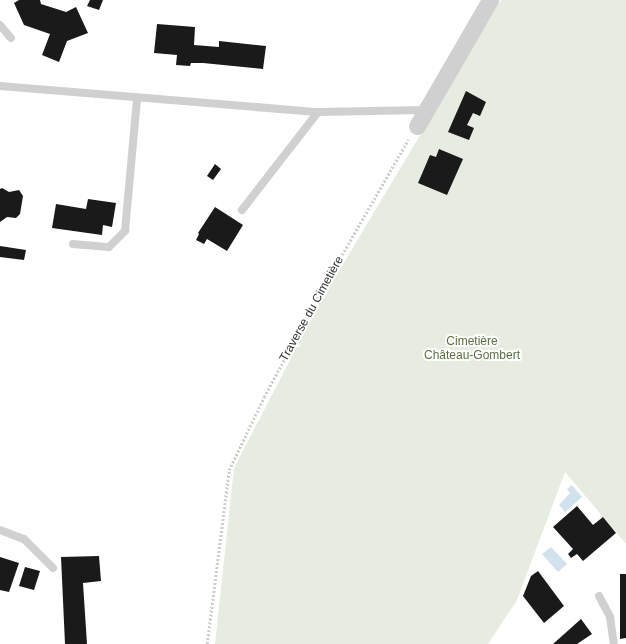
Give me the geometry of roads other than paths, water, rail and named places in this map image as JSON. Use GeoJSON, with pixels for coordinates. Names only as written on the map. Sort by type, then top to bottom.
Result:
{"type":"FeatureCollection","features":[{"type":"Feature","properties":{"kind":"street"},"geometry":{"type":"LineString","coordinates":[[417,126],[490,0]]}},
{"type":"Feature","properties":{"kind":"lane"},"geometry":{"type":"LineString","coordinates":[[0,25],[10,38]]}},
{"type":"Feature","properties":{"kind":"lane"},"geometry":{"type":"LineString","coordinates":[[0,86],[318,112],[425,110]]}},
{"type":"Feature","properties":{"kind":"lane"},"geometry":{"type":"LineString","coordinates":[[73,244],[109,247],[125,231],[137,98]]}},
{"type":"Feature","properties":{"kind":"lane"},"geometry":{"type":"LineString","coordinates":[[242,210],[318,112]]}},
{"type":"Feature","properties":{"kind":"lane"},"geometry":{"type":"LineString","coordinates":[[0,530],[24,539],[53,568]]}},
{"type":"Feature","properties":{"kind":"lane"},"geometry":{"type":"LineString","coordinates":[[599,596],[610,617],[614,644]]}},
{"type":"Feature","properties":{"kind":"water"},"geometry":{"type":"Polygon","coordinates":[[[572,485],[582,497],[565,512],[559,505],[570,493],[567,489],[572,485]]]}},
{"type":"Feature","properties":{"kind":"water"},"geometry":{"type":"Polygon","coordinates":[[[551,547],[567,564],[558,572],[542,554],[551,547]]]}},
{"type":"Feature","properties":{"kind":"park label","name":"Cimetière Château-Gombert"},"geometry":{"type":"Point","coordinates":[472,349]}}]}
